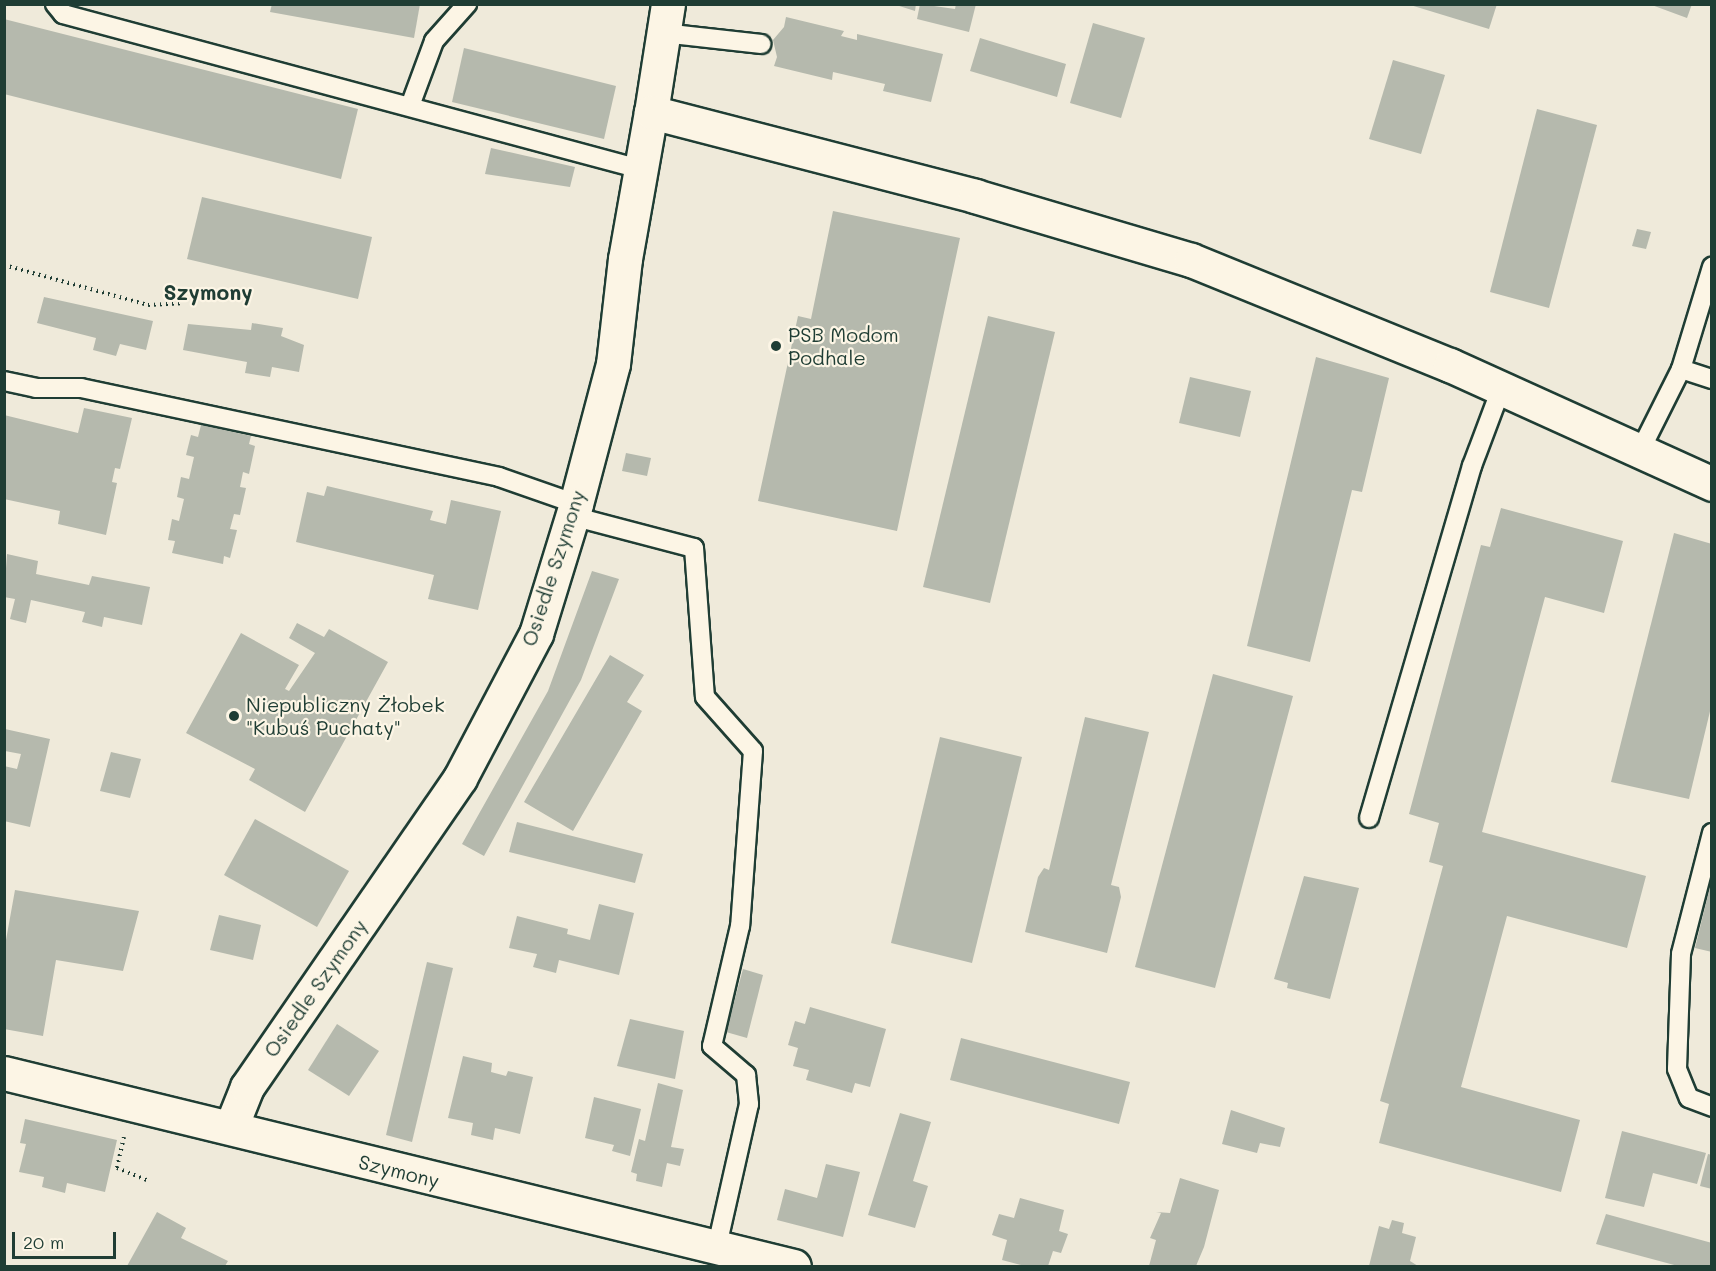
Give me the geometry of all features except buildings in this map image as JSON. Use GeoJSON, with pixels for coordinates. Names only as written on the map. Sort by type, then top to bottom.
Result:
{"type":"FeatureCollection","features":[{"type":"Feature","properties":{"kind":"street","name":"Osiedle Szymony"},"geometry":{"type":"LineString","coordinates":[[231,1127],[247,1087],[460,778],[536,634],[574,510],[613,364],[640,169],[665,19]]}},
{"type":"Feature","properties":{"kind":"street"},"geometry":{"type":"LineString","coordinates":[[651,112],[975,196],[1180,256],[1309,305],[1712,484]]}},
{"type":"Feature","properties":{"kind":"street","name":"Szymony"},"geometry":{"type":"LineString","coordinates":[[4,1073],[794,1266]]}},
{"type":"Feature","properties":{"kind":"lane"},"geometry":{"type":"LineString","coordinates":[[55,4],[63,14],[640,169]]}},
{"type":"Feature","properties":{"kind":"lane"},"geometry":{"type":"LineString","coordinates":[[410,106],[434,41],[467,4]]}},
{"type":"Feature","properties":{"kind":"lane"},"geometry":{"type":"LineString","coordinates":[[665,19],[761,44]]}},
{"type":"Feature","properties":{"kind":"lane"},"geometry":{"type":"LineString","coordinates":[[1640,451],[1682,369],[1712,267]]}},
{"type":"Feature","properties":{"kind":"lane"},"geometry":{"type":"LineString","coordinates":[[1682,369],[1712,379]]}},
{"type":"Feature","properties":{"kind":"lane"},"geometry":{"type":"LineString","coordinates":[[4,381],[36,388],[81,388],[499,477],[574,510],[694,549],[705,697],[753,751],[740,926],[712,1046],[746,1075],[749,1104],[717,1246]]}},
{"type":"Feature","properties":{"kind":"lane"},"geometry":{"type":"LineString","coordinates":[[1369,818],[1472,466],[1501,389]]}},
{"type":"Feature","properties":{"kind":"lane"},"geometry":{"type":"LineString","coordinates":[[1712,833],[1681,954],[1677,1069],[1689,1098],[1712,1107]]}},
{"type":"Feature","properties":{"kind":"path"},"geometry":{"type":"LineString","coordinates":[[4,265],[148,305],[182,303]]}},
{"type":"Feature","properties":{"kind":"place","name":"PSB Modom Podhale"},"geometry":{"type":"Point","coordinates":[776,346]}},
{"type":"Feature","properties":{"kind":"place","name":"Niepubliczny Żłobek \"Kubuś Puchaty\""},"geometry":{"type":"Point","coordinates":[234,716]}},
{"type":"Feature","properties":{"kind":"district","name":"Szymony"},"geometry":{"type":"Point","coordinates":[208,292]}}]}
